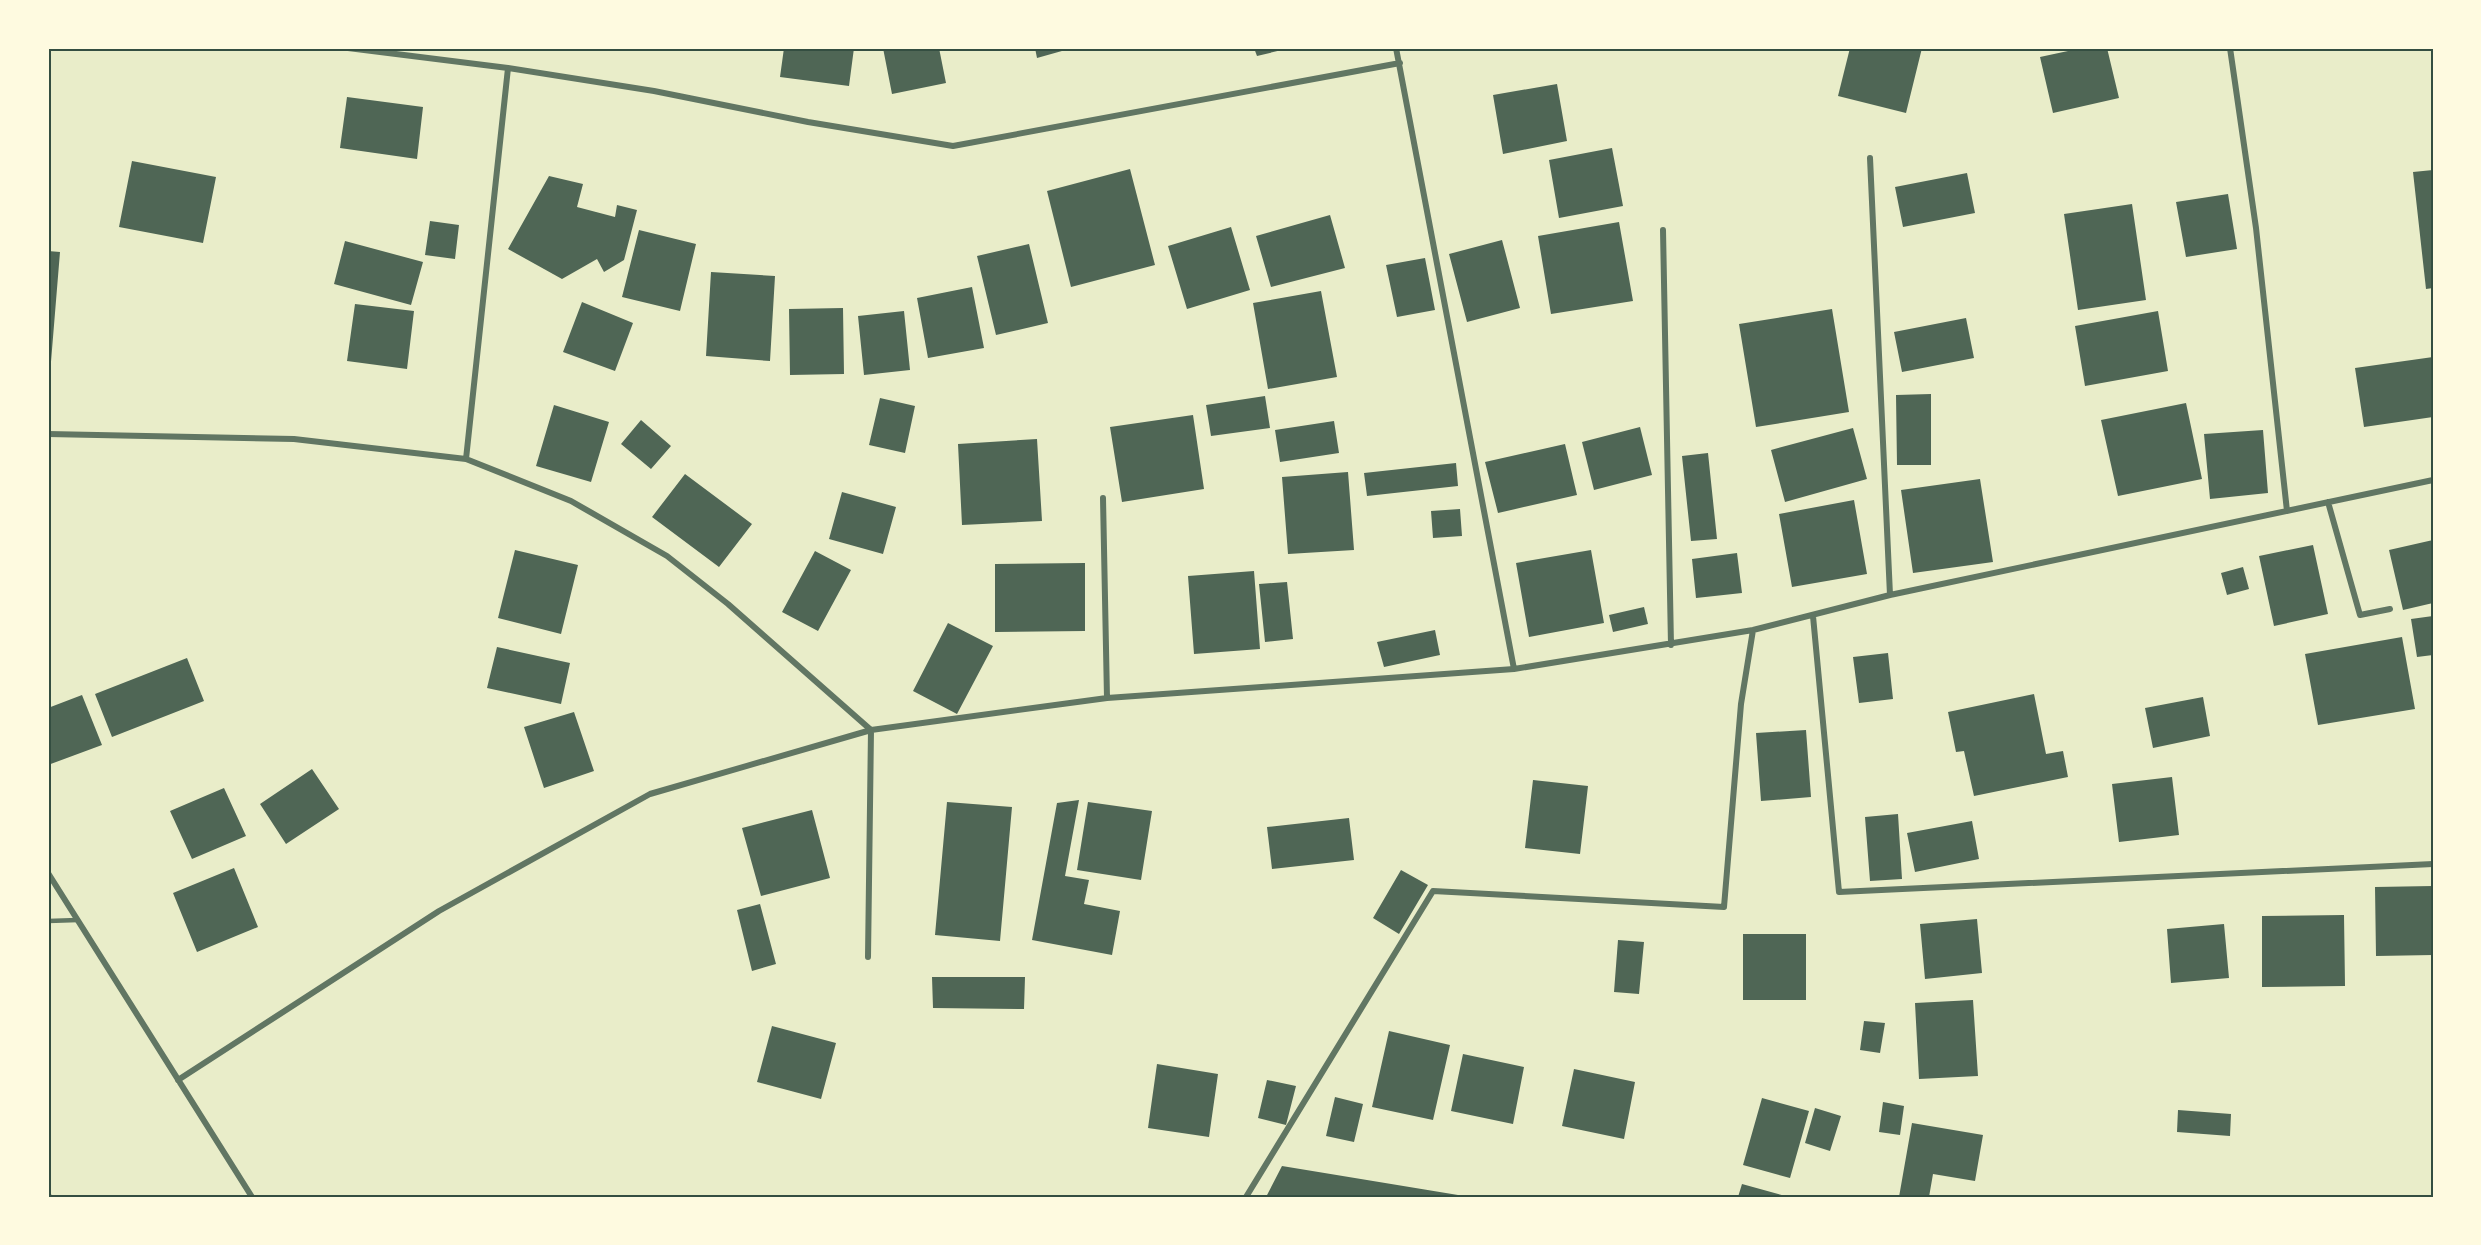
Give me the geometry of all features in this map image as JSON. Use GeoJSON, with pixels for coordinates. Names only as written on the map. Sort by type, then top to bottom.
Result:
{"type":"FeatureCollection","features":[{"type":"Feature","properties":{"kind":"street"},"geometry":{"type":"LineString","coordinates":[[348,48],[508,68],[953,146],[1400,63]]}},
{"type":"Feature","properties":{"kind":"street"},"geometry":{"type":"LineString","coordinates":[[1396,48],[1514,669]]}},
{"type":"Feature","properties":{"kind":"street"},"geometry":{"type":"LineString","coordinates":[[2230,48],[2256,228],[2287,511]]}},
{"type":"Feature","properties":{"kind":"street"},"geometry":{"type":"LineString","coordinates":[[466,459],[508,68]]}},
{"type":"Feature","properties":{"kind":"street"},"geometry":{"type":"LineString","coordinates":[[1870,158],[1890,595]]}},
{"type":"Feature","properties":{"kind":"street"},"geometry":{"type":"LineString","coordinates":[[1662,230],[1671,645]]}},
{"type":"Feature","properties":{"kind":"street"},"geometry":{"type":"LineString","coordinates":[[48,434],[294,439],[466,459],[570,501],[667,556],[746,619],[871,730],[868,957]]}},
{"type":"Feature","properties":{"kind":"street"},"geometry":{"type":"LineString","coordinates":[[178,1080],[439,911],[650,794],[871,730],[1107,698],[1514,669],[1671,645],[1753,630],[1890,595],[2433,480]]}},
{"type":"Feature","properties":{"kind":"street"},"geometry":{"type":"LineString","coordinates":[[1103,498],[1107,698]]}},
{"type":"Feature","properties":{"kind":"street"},"geometry":{"type":"LineString","coordinates":[[2328,502],[2360,615],[2390,609]]}},
{"type":"Feature","properties":{"kind":"street"},"geometry":{"type":"LineString","coordinates":[[1813,616],[1839,892],[2433,864]]}},
{"type":"Feature","properties":{"kind":"street"},"geometry":{"type":"LineString","coordinates":[[1246,1197],[1433,891],[1724,907],[1741,704],[1753,630]]}},
{"type":"Feature","properties":{"kind":"street"},"geometry":{"type":"LineString","coordinates":[[48,873],[252,1197]]}},
{"type":"Feature","properties":{"kind":"lane"},"geometry":{"type":"LineString","coordinates":[[48,921],[78,920]]}},
{"type":"Feature","properties":{"kind":"lane"},"geometry":{"type":"LineString","coordinates":[[48,1193],[50,1197]]}},
{"type":"Feature","properties":{"kind":"building"},"geometry":{"type":"Polygon","coordinates":[[[784,48],[854,48],[849,86],[780,77],[784,48]]]}},
{"type":"Feature","properties":{"kind":"building"},"geometry":{"type":"Polygon","coordinates":[[[883,48],[939,48],[946,83],[892,94],[883,48]]]}},
{"type":"Feature","properties":{"kind":"building"},"geometry":{"type":"Polygon","coordinates":[[[1035,48],[1069,48],[1069,49],[1037,58],[1035,48]]]}},
{"type":"Feature","properties":{"kind":"building"},"geometry":{"type":"Polygon","coordinates":[[[1254,48],[1286,48],[1286,49],[1257,56],[1254,48]]]}},
{"type":"Feature","properties":{"kind":"building"},"geometry":{"type":"Polygon","coordinates":[[[1850,48],[1922,48],[1906,113],[1838,96],[1850,48]]]}},
{"type":"Feature","properties":{"kind":"building"},"geometry":{"type":"Polygon","coordinates":[[[2082,48],[2107,48],[2119,98],[2053,113],[2040,57],[2082,48]]]}},
{"type":"Feature","properties":{"kind":"building"},"geometry":{"type":"Polygon","coordinates":[[[1557,84],[1567,141],[1503,154],[1493,95],[1557,84]]]}},
{"type":"Feature","properties":{"kind":"building"},"geometry":{"type":"Polygon","coordinates":[[[347,97],[423,107],[417,159],[340,148],[347,97]]]}},
{"type":"Feature","properties":{"kind":"building"},"geometry":{"type":"Polygon","coordinates":[[[1612,148],[1623,206],[1559,218],[1549,160],[1612,148]]]}},
{"type":"Feature","properties":{"kind":"building"},"geometry":{"type":"Polygon","coordinates":[[[132,161],[216,177],[203,243],[119,227],[132,161]]]}},
{"type":"Feature","properties":{"kind":"building"},"geometry":{"type":"Polygon","coordinates":[[[1130,169],[1155,265],[1071,287],[1047,191],[1130,169]]]}},
{"type":"Feature","properties":{"kind":"building"},"geometry":{"type":"Polygon","coordinates":[[[2433,170],[2433,288],[2426,289],[2413,172],[2433,170]]]}},
{"type":"Feature","properties":{"kind":"building"},"geometry":{"type":"Polygon","coordinates":[[[1967,173],[1975,213],[1903,227],[1895,187],[1967,173]]]}},
{"type":"Feature","properties":{"kind":"building"},"geometry":{"type":"Polygon","coordinates":[[[549,176],[583,184],[577,207],[615,217],[617,205],[637,210],[624,260],[604,272],[597,259],[562,279],[508,249],[549,176]]]}},
{"type":"Feature","properties":{"kind":"building"},"geometry":{"type":"Polygon","coordinates":[[[2228,194],[2237,249],[2186,257],[2176,202],[2228,194]]]}},
{"type":"Feature","properties":{"kind":"building"},"geometry":{"type":"Polygon","coordinates":[[[2132,204],[2146,300],[2078,310],[2064,214],[2132,204]]]}},
{"type":"Feature","properties":{"kind":"building"},"geometry":{"type":"Polygon","coordinates":[[[1330,215],[1345,268],[1271,287],[1256,236],[1330,215]]]}},
{"type":"Feature","properties":{"kind":"building"},"geometry":{"type":"Polygon","coordinates":[[[430,221],[459,225],[455,259],[425,255],[430,221]]]}},
{"type":"Feature","properties":{"kind":"building"},"geometry":{"type":"Polygon","coordinates":[[[1619,222],[1633,301],[1551,314],[1538,236],[1619,222]]]}},
{"type":"Feature","properties":{"kind":"building"},"geometry":{"type":"Polygon","coordinates":[[[1231,227],[1250,290],[1187,309],[1168,246],[1231,227]]]}},
{"type":"Feature","properties":{"kind":"building"},"geometry":{"type":"Polygon","coordinates":[[[639,230],[696,244],[680,311],[622,297],[639,230]]]}},
{"type":"Feature","properties":{"kind":"building"},"geometry":{"type":"Polygon","coordinates":[[[1502,240],[1520,308],[1467,322],[1449,254],[1502,240]]]}},
{"type":"Feature","properties":{"kind":"building"},"geometry":{"type":"Polygon","coordinates":[[[345,241],[423,262],[411,305],[334,284],[345,241]]]}},
{"type":"Feature","properties":{"kind":"building"},"geometry":{"type":"Polygon","coordinates":[[[1029,244],[1048,323],[996,335],[977,256],[1029,244]]]}},
{"type":"Feature","properties":{"kind":"building"},"geometry":{"type":"Polygon","coordinates":[[[48,251],[60,252],[50,374],[48,374],[48,251]]]}},
{"type":"Feature","properties":{"kind":"building"},"geometry":{"type":"Polygon","coordinates":[[[1425,258],[1435,310],[1397,317],[1386,265],[1425,258]]]}},
{"type":"Feature","properties":{"kind":"building"},"geometry":{"type":"Polygon","coordinates":[[[711,272],[775,276],[770,361],[706,356],[711,272]]]}},
{"type":"Feature","properties":{"kind":"building"},"geometry":{"type":"Polygon","coordinates":[[[972,287],[984,348],[928,358],[917,298],[972,287]]]}},
{"type":"Feature","properties":{"kind":"building"},"geometry":{"type":"Polygon","coordinates":[[[1321,291],[1337,377],[1268,389],[1253,303],[1321,291]]]}},
{"type":"Feature","properties":{"kind":"building"},"geometry":{"type":"Polygon","coordinates":[[[582,302],[633,323],[615,371],[563,352],[582,302]]]}},
{"type":"Feature","properties":{"kind":"building"},"geometry":{"type":"Polygon","coordinates":[[[355,304],[414,311],[407,369],[347,361],[355,304]]]}},
{"type":"Feature","properties":{"kind":"building"},"geometry":{"type":"Polygon","coordinates":[[[843,308],[844,374],[790,375],[789,309],[843,308]]]}},
{"type":"Feature","properties":{"kind":"building"},"geometry":{"type":"Polygon","coordinates":[[[1832,309],[1849,412],[1756,427],[1739,324],[1832,309]]]}},
{"type":"Feature","properties":{"kind":"building"},"geometry":{"type":"Polygon","coordinates":[[[904,311],[910,370],[864,375],[858,316],[904,311]]]}},
{"type":"Feature","properties":{"kind":"building"},"geometry":{"type":"Polygon","coordinates":[[[2158,311],[2168,371],[2085,386],[2075,326],[2158,311]]]}},
{"type":"Feature","properties":{"kind":"building"},"geometry":{"type":"Polygon","coordinates":[[[1966,318],[1974,358],[1902,372],[1894,332],[1966,318]]]}},
{"type":"Feature","properties":{"kind":"building"},"geometry":{"type":"Polygon","coordinates":[[[2433,357],[2433,417],[2364,427],[2355,368],[2433,357]]]}},
{"type":"Feature","properties":{"kind":"building"},"geometry":{"type":"Polygon","coordinates":[[[1931,394],[1931,465],[1897,465],[1896,395],[1931,394]]]}},
{"type":"Feature","properties":{"kind":"building"},"geometry":{"type":"Polygon","coordinates":[[[1265,396],[1270,428],[1211,436],[1206,405],[1265,396]]]}},
{"type":"Feature","properties":{"kind":"building"},"geometry":{"type":"Polygon","coordinates":[[[880,398],[915,406],[905,453],[869,445],[880,398]]]}},
{"type":"Feature","properties":{"kind":"building"},"geometry":{"type":"Polygon","coordinates":[[[2186,403],[2202,479],[2118,496],[2101,420],[2186,403]]]}},
{"type":"Feature","properties":{"kind":"building"},"geometry":{"type":"Polygon","coordinates":[[[554,405],[609,422],[591,482],[536,466],[554,405]]]}},
{"type":"Feature","properties":{"kind":"building"},"geometry":{"type":"Polygon","coordinates":[[[1193,415],[1204,489],[1122,502],[1110,427],[1193,415]]]}},
{"type":"Feature","properties":{"kind":"building"},"geometry":{"type":"Polygon","coordinates":[[[641,420],[671,446],[651,469],[621,444],[641,420]]]}},
{"type":"Feature","properties":{"kind":"building"},"geometry":{"type":"Polygon","coordinates":[[[1334,421],[1339,453],[1280,462],[1275,430],[1334,421]]]}},
{"type":"Feature","properties":{"kind":"building"},"geometry":{"type":"Polygon","coordinates":[[[1640,427],[1652,475],[1594,490],[1582,442],[1640,427]]]}},
{"type":"Feature","properties":{"kind":"building"},"geometry":{"type":"Polygon","coordinates":[[[1853,428],[1867,479],[1785,502],[1771,450],[1853,428]]]}},
{"type":"Feature","properties":{"kind":"building"},"geometry":{"type":"Polygon","coordinates":[[[2263,430],[2268,493],[2210,499],[2204,434],[2263,430]]]}},
{"type":"Feature","properties":{"kind":"building"},"geometry":{"type":"Polygon","coordinates":[[[1037,439],[1042,521],[962,525],[958,444],[1037,439]]]}},
{"type":"Feature","properties":{"kind":"building"},"geometry":{"type":"Polygon","coordinates":[[[1565,444],[1577,495],[1498,513],[1485,462],[1565,444]]]}},
{"type":"Feature","properties":{"kind":"building"},"geometry":{"type":"Polygon","coordinates":[[[1708,453],[1717,539],[1691,541],[1682,456],[1708,453]]]}},
{"type":"Feature","properties":{"kind":"building"},"geometry":{"type":"Polygon","coordinates":[[[1456,463],[1458,486],[1367,496],[1364,473],[1456,463]]]}},
{"type":"Feature","properties":{"kind":"building"},"geometry":{"type":"Polygon","coordinates":[[[1348,472],[1354,550],[1288,554],[1282,477],[1348,472]]]}},
{"type":"Feature","properties":{"kind":"building"},"geometry":{"type":"Polygon","coordinates":[[[685,474],[752,524],[719,567],[652,517],[685,474]]]}},
{"type":"Feature","properties":{"kind":"building"},"geometry":{"type":"Polygon","coordinates":[[[1980,479],[1993,562],[1913,573],[1901,490],[1980,479]]]}},
{"type":"Feature","properties":{"kind":"building"},"geometry":{"type":"Polygon","coordinates":[[[842,492],[896,507],[883,554],[829,539],[842,492]]]}},
{"type":"Feature","properties":{"kind":"building"},"geometry":{"type":"Polygon","coordinates":[[[1854,500],[1867,574],[1792,587],[1779,514],[1854,500]]]}},
{"type":"Feature","properties":{"kind":"building"},"geometry":{"type":"Polygon","coordinates":[[[1460,509],[1462,536],[1433,538],[1431,511],[1460,509]]]}},
{"type":"Feature","properties":{"kind":"building"},"geometry":{"type":"Polygon","coordinates":[[[2433,540],[2433,603],[2403,610],[2389,550],[2433,540]]]}},
{"type":"Feature","properties":{"kind":"building"},"geometry":{"type":"Polygon","coordinates":[[[2313,545],[2328,614],[2274,626],[2259,556],[2313,545]]]}},
{"type":"Feature","properties":{"kind":"building"},"geometry":{"type":"Polygon","coordinates":[[[515,550],[578,565],[561,634],[498,618],[515,550]]]}},
{"type":"Feature","properties":{"kind":"building"},"geometry":{"type":"Polygon","coordinates":[[[1591,550],[1604,623],[1529,637],[1516,563],[1591,550]]]}},
{"type":"Feature","properties":{"kind":"building"},"geometry":{"type":"Polygon","coordinates":[[[815,551],[851,570],[818,631],[782,612],[815,551]]]}},
{"type":"Feature","properties":{"kind":"building"},"geometry":{"type":"Polygon","coordinates":[[[1737,553],[1742,593],[1696,598],[1692,559],[1737,553]]]}},
{"type":"Feature","properties":{"kind":"building"},"geometry":{"type":"Polygon","coordinates":[[[1085,563],[1085,631],[995,632],[995,564],[1085,563]]]}},
{"type":"Feature","properties":{"kind":"building"},"geometry":{"type":"Polygon","coordinates":[[[2243,567],[2249,589],[2227,595],[2221,573],[2243,567]]]}},
{"type":"Feature","properties":{"kind":"building"},"geometry":{"type":"Polygon","coordinates":[[[1254,571],[1260,649],[1194,654],[1188,576],[1254,571]]]}},
{"type":"Feature","properties":{"kind":"building"},"geometry":{"type":"Polygon","coordinates":[[[1287,582],[1293,639],[1265,642],[1259,584],[1287,582]]]}},
{"type":"Feature","properties":{"kind":"building"},"geometry":{"type":"Polygon","coordinates":[[[1644,607],[1648,624],[1613,632],[1609,615],[1644,607]]]}},
{"type":"Feature","properties":{"kind":"building"},"geometry":{"type":"Polygon","coordinates":[[[2433,616],[2433,655],[2417,657],[2411,619],[2433,616]]]}},
{"type":"Feature","properties":{"kind":"building"},"geometry":{"type":"Polygon","coordinates":[[[948,623],[993,646],[957,714],[913,691],[948,623]]]}},
{"type":"Feature","properties":{"kind":"building"},"geometry":{"type":"Polygon","coordinates":[[[1435,630],[1440,655],[1384,667],[1377,642],[1435,630]]]}},
{"type":"Feature","properties":{"kind":"building"},"geometry":{"type":"Polygon","coordinates":[[[2402,637],[2415,709],[2318,725],[2305,654],[2402,637]]]}},
{"type":"Feature","properties":{"kind":"building"},"geometry":{"type":"Polygon","coordinates":[[[497,647],[570,663],[561,704],[487,688],[497,647]]]}},
{"type":"Feature","properties":{"kind":"building"},"geometry":{"type":"Polygon","coordinates":[[[1888,653],[1893,699],[1859,703],[1853,657],[1888,653]]]}},
{"type":"Feature","properties":{"kind":"building"},"geometry":{"type":"Polygon","coordinates":[[[187,658],[204,701],[112,737],[95,694],[187,658]]]}},
{"type":"Feature","properties":{"kind":"building"},"geometry":{"type":"Polygon","coordinates":[[[2034,694],[2046,754],[2063,751],[2068,777],[1974,796],[1964,751],[1956,752],[1948,712],[2034,694]]]}},
{"type":"Feature","properties":{"kind":"building"},"geometry":{"type":"Polygon","coordinates":[[[82,695],[102,745],[48,765],[48,708],[82,695]]]}},
{"type":"Feature","properties":{"kind":"building"},"geometry":{"type":"Polygon","coordinates":[[[2203,697],[2210,736],[2153,748],[2145,708],[2203,697]]]}},
{"type":"Feature","properties":{"kind":"building"},"geometry":{"type":"Polygon","coordinates":[[[574,712],[594,771],[544,788],[524,727],[574,712]]]}},
{"type":"Feature","properties":{"kind":"building"},"geometry":{"type":"Polygon","coordinates":[[[1806,730],[1811,797],[1761,801],[1756,733],[1806,730]]]}},
{"type":"Feature","properties":{"kind":"building"},"geometry":{"type":"Polygon","coordinates":[[[312,769],[339,809],[286,844],[260,804],[312,769]]]}},
{"type":"Feature","properties":{"kind":"building"},"geometry":{"type":"Polygon","coordinates":[[[2172,777],[2179,835],[2119,842],[2112,784],[2172,777]]]}},
{"type":"Feature","properties":{"kind":"building"},"geometry":{"type":"Polygon","coordinates":[[[1533,780],[1588,786],[1580,854],[1525,848],[1533,780]]]}},
{"type":"Feature","properties":{"kind":"building"},"geometry":{"type":"Polygon","coordinates":[[[224,788],[246,836],[192,859],[170,811],[224,788]]]}},
{"type":"Feature","properties":{"kind":"building"},"geometry":{"type":"Polygon","coordinates":[[[1079,800],[1065,876],[1089,880],[1084,904],[1120,911],[1112,955],[1032,940],[1057,803],[1079,800]]]}},
{"type":"Feature","properties":{"kind":"building"},"geometry":{"type":"Polygon","coordinates":[[[947,802],[1012,807],[1000,941],[935,935],[947,802]]]}},
{"type":"Feature","properties":{"kind":"building"},"geometry":{"type":"Polygon","coordinates":[[[1088,802],[1152,811],[1141,880],[1077,870],[1088,802]]]}},
{"type":"Feature","properties":{"kind":"building"},"geometry":{"type":"Polygon","coordinates":[[[812,810],[830,878],[761,896],[742,828],[812,810]]]}},
{"type":"Feature","properties":{"kind":"building"},"geometry":{"type":"Polygon","coordinates":[[[1898,814],[1902,879],[1870,881],[1865,817],[1898,814]]]}},
{"type":"Feature","properties":{"kind":"building"},"geometry":{"type":"Polygon","coordinates":[[[1349,818],[1354,860],[1272,869],[1267,827],[1349,818]]]}},
{"type":"Feature","properties":{"kind":"building"},"geometry":{"type":"Polygon","coordinates":[[[1972,821],[1979,859],[1915,872],[1907,833],[1972,821]]]}},
{"type":"Feature","properties":{"kind":"building"},"geometry":{"type":"Polygon","coordinates":[[[234,868],[258,927],[197,952],[173,893],[234,868]]]}},
{"type":"Feature","properties":{"kind":"building"},"geometry":{"type":"Polygon","coordinates":[[[1401,870],[1428,885],[1399,934],[1373,918],[1401,870]]]}},
{"type":"Feature","properties":{"kind":"building"},"geometry":{"type":"Polygon","coordinates":[[[2433,886],[2433,955],[2376,956],[2375,887],[2433,886]]]}},
{"type":"Feature","properties":{"kind":"building"},"geometry":{"type":"Polygon","coordinates":[[[760,904],[776,964],[752,971],[737,910],[760,904]]]}},
{"type":"Feature","properties":{"kind":"building"},"geometry":{"type":"Polygon","coordinates":[[[2344,915],[2345,986],[2262,987],[2262,916],[2344,915]]]}},
{"type":"Feature","properties":{"kind":"building"},"geometry":{"type":"Polygon","coordinates":[[[1977,919],[1982,973],[1925,979],[1920,924],[1977,919]]]}},
{"type":"Feature","properties":{"kind":"building"},"geometry":{"type":"Polygon","coordinates":[[[2224,924],[2229,978],[2171,983],[2167,929],[2224,924]]]}},
{"type":"Feature","properties":{"kind":"building"},"geometry":{"type":"Polygon","coordinates":[[[1743,934],[1806,934],[1806,1000],[1743,1000],[1743,934]]]}},
{"type":"Feature","properties":{"kind":"building"},"geometry":{"type":"Polygon","coordinates":[[[1618,940],[1644,942],[1639,994],[1614,992],[1618,940]]]}},
{"type":"Feature","properties":{"kind":"building"},"geometry":{"type":"Polygon","coordinates":[[[932,977],[1025,977],[1024,1009],[933,1008],[932,977]]]}},
{"type":"Feature","properties":{"kind":"building"},"geometry":{"type":"Polygon","coordinates":[[[1973,1000],[1978,1076],[1919,1079],[1915,1003],[1973,1000]]]}},
{"type":"Feature","properties":{"kind":"building"},"geometry":{"type":"Polygon","coordinates":[[[1864,1021],[1885,1023],[1880,1053],[1860,1050],[1864,1021]]]}},
{"type":"Feature","properties":{"kind":"building"},"geometry":{"type":"Polygon","coordinates":[[[772,1026],[836,1043],[821,1099],[757,1082],[772,1026]]]}},
{"type":"Feature","properties":{"kind":"building"},"geometry":{"type":"Polygon","coordinates":[[[1389,1031],[1450,1045],[1433,1120],[1372,1107],[1389,1031]]]}},
{"type":"Feature","properties":{"kind":"building"},"geometry":{"type":"Polygon","coordinates":[[[1463,1054],[1524,1067],[1513,1124],[1451,1111],[1463,1054]]]}},
{"type":"Feature","properties":{"kind":"building"},"geometry":{"type":"Polygon","coordinates":[[[1157,1064],[1218,1074],[1209,1137],[1148,1128],[1157,1064]]]}},
{"type":"Feature","properties":{"kind":"building"},"geometry":{"type":"Polygon","coordinates":[[[1574,1069],[1635,1082],[1624,1139],[1562,1126],[1574,1069]]]}},
{"type":"Feature","properties":{"kind":"building"},"geometry":{"type":"Polygon","coordinates":[[[1267,1080],[1296,1086],[1286,1125],[1258,1118],[1267,1080]]]}},
{"type":"Feature","properties":{"kind":"building"},"geometry":{"type":"Polygon","coordinates":[[[1335,1097],[1363,1104],[1354,1142],[1326,1136],[1335,1097]]]}},
{"type":"Feature","properties":{"kind":"building"},"geometry":{"type":"Polygon","coordinates":[[[1762,1098],[1809,1111],[1790,1178],[1743,1165],[1762,1098]]]}},
{"type":"Feature","properties":{"kind":"building"},"geometry":{"type":"Polygon","coordinates":[[[1883,1102],[1904,1106],[1900,1135],[1879,1132],[1883,1102]]]}},
{"type":"Feature","properties":{"kind":"building"},"geometry":{"type":"Polygon","coordinates":[[[1815,1108],[1841,1116],[1830,1151],[1805,1143],[1815,1108]]]}},
{"type":"Feature","properties":{"kind":"building"},"geometry":{"type":"Polygon","coordinates":[[[2178,1110],[2231,1114],[2230,1136],[2177,1132],[2178,1110]]]}},
{"type":"Feature","properties":{"kind":"building"},"geometry":{"type":"Polygon","coordinates":[[[1912,1123],[1983,1135],[1975,1181],[1933,1174],[1929,1197],[1899,1197],[1912,1123]]]}},
{"type":"Feature","properties":{"kind":"building"},"geometry":{"type":"Polygon","coordinates":[[[1282,1166],[1464,1196],[1464,1197],[1266,1197],[1282,1166]]]}},
{"type":"Feature","properties":{"kind":"building"},"geometry":{"type":"Polygon","coordinates":[[[1742,1184],[1785,1196],[1785,1197],[1738,1197],[1742,1184]]]}}]}
